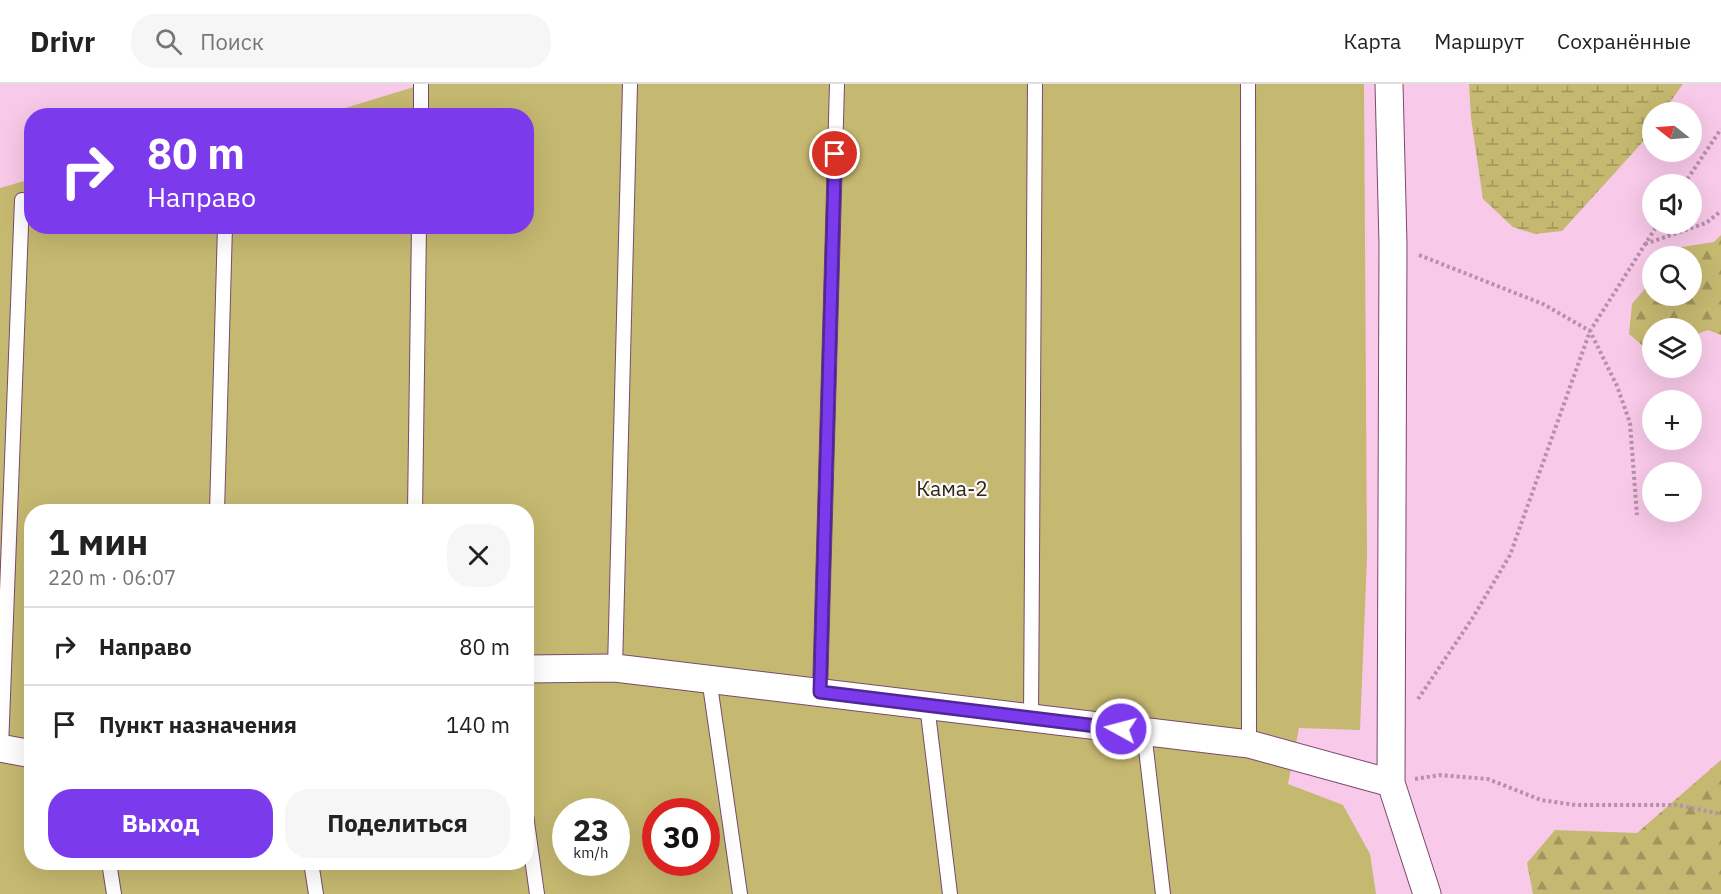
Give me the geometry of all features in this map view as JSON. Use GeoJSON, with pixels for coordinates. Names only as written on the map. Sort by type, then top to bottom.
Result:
{"type":"FeatureCollection","features":[{"type":"Feature","properties":{"kind":"street"},"geometry":{"type":"LineString","coordinates":[[1389,84],[1392,244],[1391,783],[1427,894]]}},
{"type":"Feature","properties":{"kind":"street"},"geometry":{"type":"LineString","coordinates":[[534,669],[615,668],[1249,744],[1391,783]]}},
{"type":"Feature","properties":{"kind":"street"},"geometry":{"type":"LineString","coordinates":[[0,748],[24,752]]}},
{"type":"Feature","properties":{"kind":"lane"},"geometry":{"type":"LineString","coordinates":[[421,84],[421,108]]}},
{"type":"Feature","properties":{"kind":"lane"},"geometry":{"type":"LineString","coordinates":[[615,668],[630,84]]}},
{"type":"Feature","properties":{"kind":"lane"},"geometry":{"type":"LineString","coordinates":[[820,692],[837,84]]}},
{"type":"Feature","properties":{"kind":"lane"},"geometry":{"type":"LineString","coordinates":[[1031,718],[1035,84]]}},
{"type":"Feature","properties":{"kind":"lane"},"geometry":{"type":"LineString","coordinates":[[1248,84],[1249,744]]}},
{"type":"Feature","properties":{"kind":"lane"},"geometry":{"type":"LineString","coordinates":[[0,748],[22,200]]}},
{"type":"Feature","properties":{"kind":"lane"},"geometry":{"type":"LineString","coordinates":[[217,504],[225,234]]}},
{"type":"Feature","properties":{"kind":"lane"},"geometry":{"type":"LineString","coordinates":[[415,504],[419,234]]}},
{"type":"Feature","properties":{"kind":"lane"},"geometry":{"type":"LineString","coordinates":[[709,678],[740,894]]}},
{"type":"Feature","properties":{"kind":"lane"},"geometry":{"type":"LineString","coordinates":[[927,705],[950,894]]}},
{"type":"Feature","properties":{"kind":"lane"},"geometry":{"type":"LineString","coordinates":[[1144,732],[1163,894]]}},
{"type":"Feature","properties":{"kind":"lane"},"geometry":{"type":"LineString","coordinates":[[110,870],[114,894]]}},
{"type":"Feature","properties":{"kind":"lane"},"geometry":{"type":"LineString","coordinates":[[312,870],[316,894]]}},
{"type":"Feature","properties":{"kind":"lane"},"geometry":{"type":"LineString","coordinates":[[534,870],[537,894]]}},
{"type":"Feature","properties":{"kind":"path"},"geometry":{"type":"LineString","coordinates":[[1691,174],[1721,129]]}},
{"type":"Feature","properties":{"kind":"path"},"geometry":{"type":"LineString","coordinates":[[1644,244],[1706,223],[1721,211]]}},
{"type":"Feature","properties":{"kind":"path"},"geometry":{"type":"LineString","coordinates":[[1415,702],[1472,619],[1510,555],[1590,330],[1651,234]]}},
{"type":"Feature","properties":{"kind":"path"},"geometry":{"type":"LineString","coordinates":[[1392,244],[1543,304],[1590,330],[1617,386],[1630,423],[1637,515]]}},
{"type":"Feature","properties":{"kind":"path"},"geometry":{"type":"LineString","coordinates":[[1391,783],[1440,775],[1488,779],[1541,800],[1576,805],[1678,805],[1721,814]]}},
{"type":"Feature","properties":{"kind":"green space","name":"Кама-2"},"geometry":{"type":"Polygon","coordinates":[[[424,84],[1364,84],[1367,557],[1360,730],[1299,728],[1288,784],[1343,805],[1370,854],[1376,894],[0,894],[0,188],[24,181],[24,234],[534,234],[534,108],[345,108],[424,84]]]}},
{"type":"Feature","properties":{"kind":"green space"},"geometry":{"type":"Polygon","coordinates":[[[1469,84],[1683,84],[1670,102],[1642,102],[1642,142],[1562,231],[1535,234],[1513,227],[1483,199],[1471,118],[1469,84]]]}},
{"type":"Feature","properties":{"kind":"green space"},"geometry":{"type":"Polygon","coordinates":[[[1721,235],[1721,335],[1708,330],[1702,332],[1702,318],[1642,318],[1642,345],[1629,334],[1632,304],[1642,292],[1642,306],[1702,306],[1702,246],[1688,246],[1714,242],[1721,235]]]}},
{"type":"Feature","properties":{"kind":"green space"},"geometry":{"type":"Polygon","coordinates":[[[1721,760],[1721,894],[1533,894],[1527,863],[1555,830],[1637,833],[1721,760]]]}},
{"type":"Feature","properties":{"kind":"route"},"geometry":{"type":"LineString","coordinates":[[835,154],[820,692],[1121,729]]}}]}
